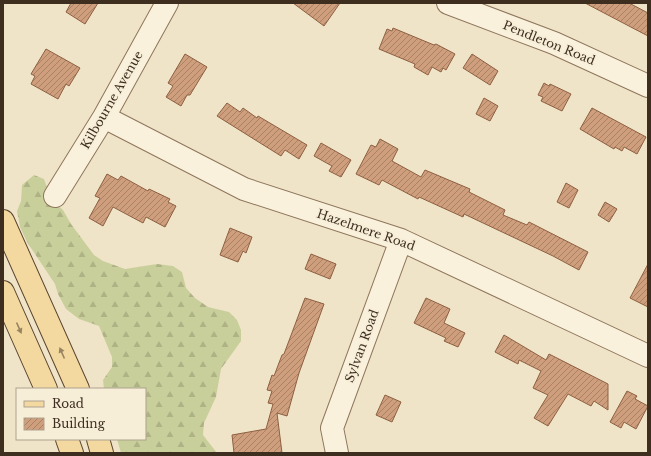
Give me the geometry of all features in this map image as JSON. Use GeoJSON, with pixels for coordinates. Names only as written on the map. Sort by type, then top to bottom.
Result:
{"type":"FeatureCollection","features":[{"type":"Feature","properties":{"kind":"main road"},"geometry":{"type":"LineString","coordinates":[[6,234],[12,264],[77,388]]}},
{"type":"Feature","properties":{"kind":"main road"},"geometry":{"type":"LineString","coordinates":[[3,292],[46,388]]}},
{"type":"Feature","properties":{"kind":"main road"},"geometry":{"type":"LineString","coordinates":[[67,440],[72,453]]}},
{"type":"Feature","properties":{"kind":"main road"},"geometry":{"type":"LineString","coordinates":[[98,440],[102,453]]}},
{"type":"Feature","properties":{"kind":"street","name":"Kilbourne Avenue"},"geometry":{"type":"LineString","coordinates":[[55,196],[104,117],[167,3]]}},
{"type":"Feature","properties":{"kind":"street","name":"Pendleton Road"},"geometry":{"type":"LineString","coordinates":[[448,3],[554,43],[648,86]]}},
{"type":"Feature","properties":{"kind":"street","name":"Hazelmere Road"},"geometry":{"type":"LineString","coordinates":[[104,117],[244,190],[401,240],[648,356]]}},
{"type":"Feature","properties":{"kind":"street","name":"Sylvan Road"},"geometry":{"type":"LineString","coordinates":[[337,453],[332,428],[401,240]]}},
{"type":"Feature","properties":{"kind":"green space"},"geometry":{"type":"Polygon","coordinates":[[[34,175],[44,179],[51,199],[63,210],[71,224],[94,255],[103,261],[125,269],[157,264],[173,266],[182,272],[186,288],[195,298],[208,307],[229,312],[237,320],[241,330],[241,341],[221,369],[216,397],[204,423],[203,435],[217,453],[121,453],[117,440],[146,440],[146,388],[104,388],[103,380],[112,367],[112,357],[99,326],[79,319],[66,309],[58,294],[55,284],[27,242],[20,227],[17,211],[21,201],[22,185],[34,175]]]}},
{"type":"Feature","properties":{"kind":"building"},"geometry":{"type":"Polygon","coordinates":[[[71,3],[98,3],[85,24],[66,12],[71,3]]]}},
{"type":"Feature","properties":{"kind":"building"},"geometry":{"type":"Polygon","coordinates":[[[293,3],[340,3],[324,26],[293,3]]]}},
{"type":"Feature","properties":{"kind":"building"},"geometry":{"type":"Polygon","coordinates":[[[585,3],[629,3],[648,13],[648,36],[585,3]]]}},
{"type":"Feature","properties":{"kind":"building"},"geometry":{"type":"Polygon","coordinates":[[[393,28],[434,45],[436,44],[455,54],[446,70],[443,68],[441,72],[432,67],[428,75],[414,67],[415,64],[379,49],[387,29],[392,31],[393,28]]]}},
{"type":"Feature","properties":{"kind":"building"},"geometry":{"type":"Polygon","coordinates":[[[46,49],[80,68],[69,86],[66,84],[58,99],[31,84],[35,76],[31,74],[46,49]]]}},
{"type":"Feature","properties":{"kind":"building"},"geometry":{"type":"Polygon","coordinates":[[[185,54],[207,67],[190,95],[187,95],[181,106],[166,97],[173,86],[168,83],[185,54]]]}},
{"type":"Feature","properties":{"kind":"building"},"geometry":{"type":"Polygon","coordinates":[[[472,54],[498,71],[490,85],[463,68],[472,54]]]}},
{"type":"Feature","properties":{"kind":"building"},"geometry":{"type":"Polygon","coordinates":[[[544,83],[549,86],[550,84],[571,94],[562,111],[541,101],[543,97],[538,95],[544,83]]]}},
{"type":"Feature","properties":{"kind":"building"},"geometry":{"type":"Polygon","coordinates":[[[484,98],[498,106],[490,121],[476,114],[484,98]]]}},
{"type":"Feature","properties":{"kind":"building"},"geometry":{"type":"Polygon","coordinates":[[[227,103],[240,112],[243,108],[257,118],[258,116],[307,145],[299,159],[285,150],[281,156],[217,116],[227,103]]]}},
{"type":"Feature","properties":{"kind":"building"},"geometry":{"type":"Polygon","coordinates":[[[592,108],[646,137],[637,154],[624,147],[622,151],[615,147],[614,149],[580,129],[592,108]]]}},
{"type":"Feature","properties":{"kind":"building"},"geometry":{"type":"Polygon","coordinates":[[[380,139],[398,149],[392,161],[421,177],[425,170],[470,189],[469,192],[505,210],[503,215],[527,225],[529,222],[588,252],[579,270],[553,256],[464,214],[463,217],[419,197],[418,199],[382,180],[379,185],[356,174],[371,145],[376,147],[380,139]]]}},
{"type":"Feature","properties":{"kind":"building"},"geometry":{"type":"Polygon","coordinates":[[[321,143],[351,160],[341,177],[329,171],[332,166],[314,156],[321,143]]]}},
{"type":"Feature","properties":{"kind":"building"},"geometry":{"type":"Polygon","coordinates":[[[107,174],[118,180],[121,176],[148,191],[149,189],[170,199],[168,202],[176,206],[165,227],[146,217],[143,223],[113,207],[103,226],[89,218],[100,198],[95,196],[107,174]]]}},
{"type":"Feature","properties":{"kind":"building"},"geometry":{"type":"Polygon","coordinates":[[[566,183],[578,190],[569,208],[557,202],[566,183]]]}},
{"type":"Feature","properties":{"kind":"building"},"geometry":{"type":"Polygon","coordinates":[[[605,202],[617,209],[609,222],[598,215],[605,202]]]}},
{"type":"Feature","properties":{"kind":"building"},"geometry":{"type":"Polygon","coordinates":[[[230,228],[252,237],[246,253],[243,251],[238,262],[220,255],[230,228]]]}},
{"type":"Feature","properties":{"kind":"building"},"geometry":{"type":"Polygon","coordinates":[[[311,254],[336,264],[330,279],[305,269],[311,254]]]}},
{"type":"Feature","properties":{"kind":"building"},"geometry":{"type":"Polygon","coordinates":[[[648,264],[648,307],[630,298],[648,264]]]}},
{"type":"Feature","properties":{"kind":"building"},"geometry":{"type":"Polygon","coordinates":[[[305,298],[324,304],[299,373],[287,416],[277,413],[282,453],[234,453],[232,435],[266,429],[273,404],[268,403],[272,391],[267,390],[272,375],[274,376],[282,355],[284,354],[305,298]]]}},
{"type":"Feature","properties":{"kind":"building"},"geometry":{"type":"Polygon","coordinates":[[[426,298],[450,309],[444,323],[465,333],[458,347],[444,341],[446,338],[414,323],[426,298]]]}},
{"type":"Feature","properties":{"kind":"building"},"geometry":{"type":"Polygon","coordinates":[[[504,335],[546,360],[549,354],[608,384],[608,410],[594,401],[591,406],[568,394],[548,426],[534,418],[548,395],[533,388],[541,371],[519,360],[518,364],[495,352],[504,335]]]}},
{"type":"Feature","properties":{"kind":"building"},"geometry":{"type":"Polygon","coordinates":[[[627,391],[637,396],[635,399],[648,406],[636,429],[624,422],[621,428],[610,422],[627,391]]]}},
{"type":"Feature","properties":{"kind":"building"},"geometry":{"type":"Polygon","coordinates":[[[385,395],[401,402],[392,422],[376,415],[385,395]]]}}]}
